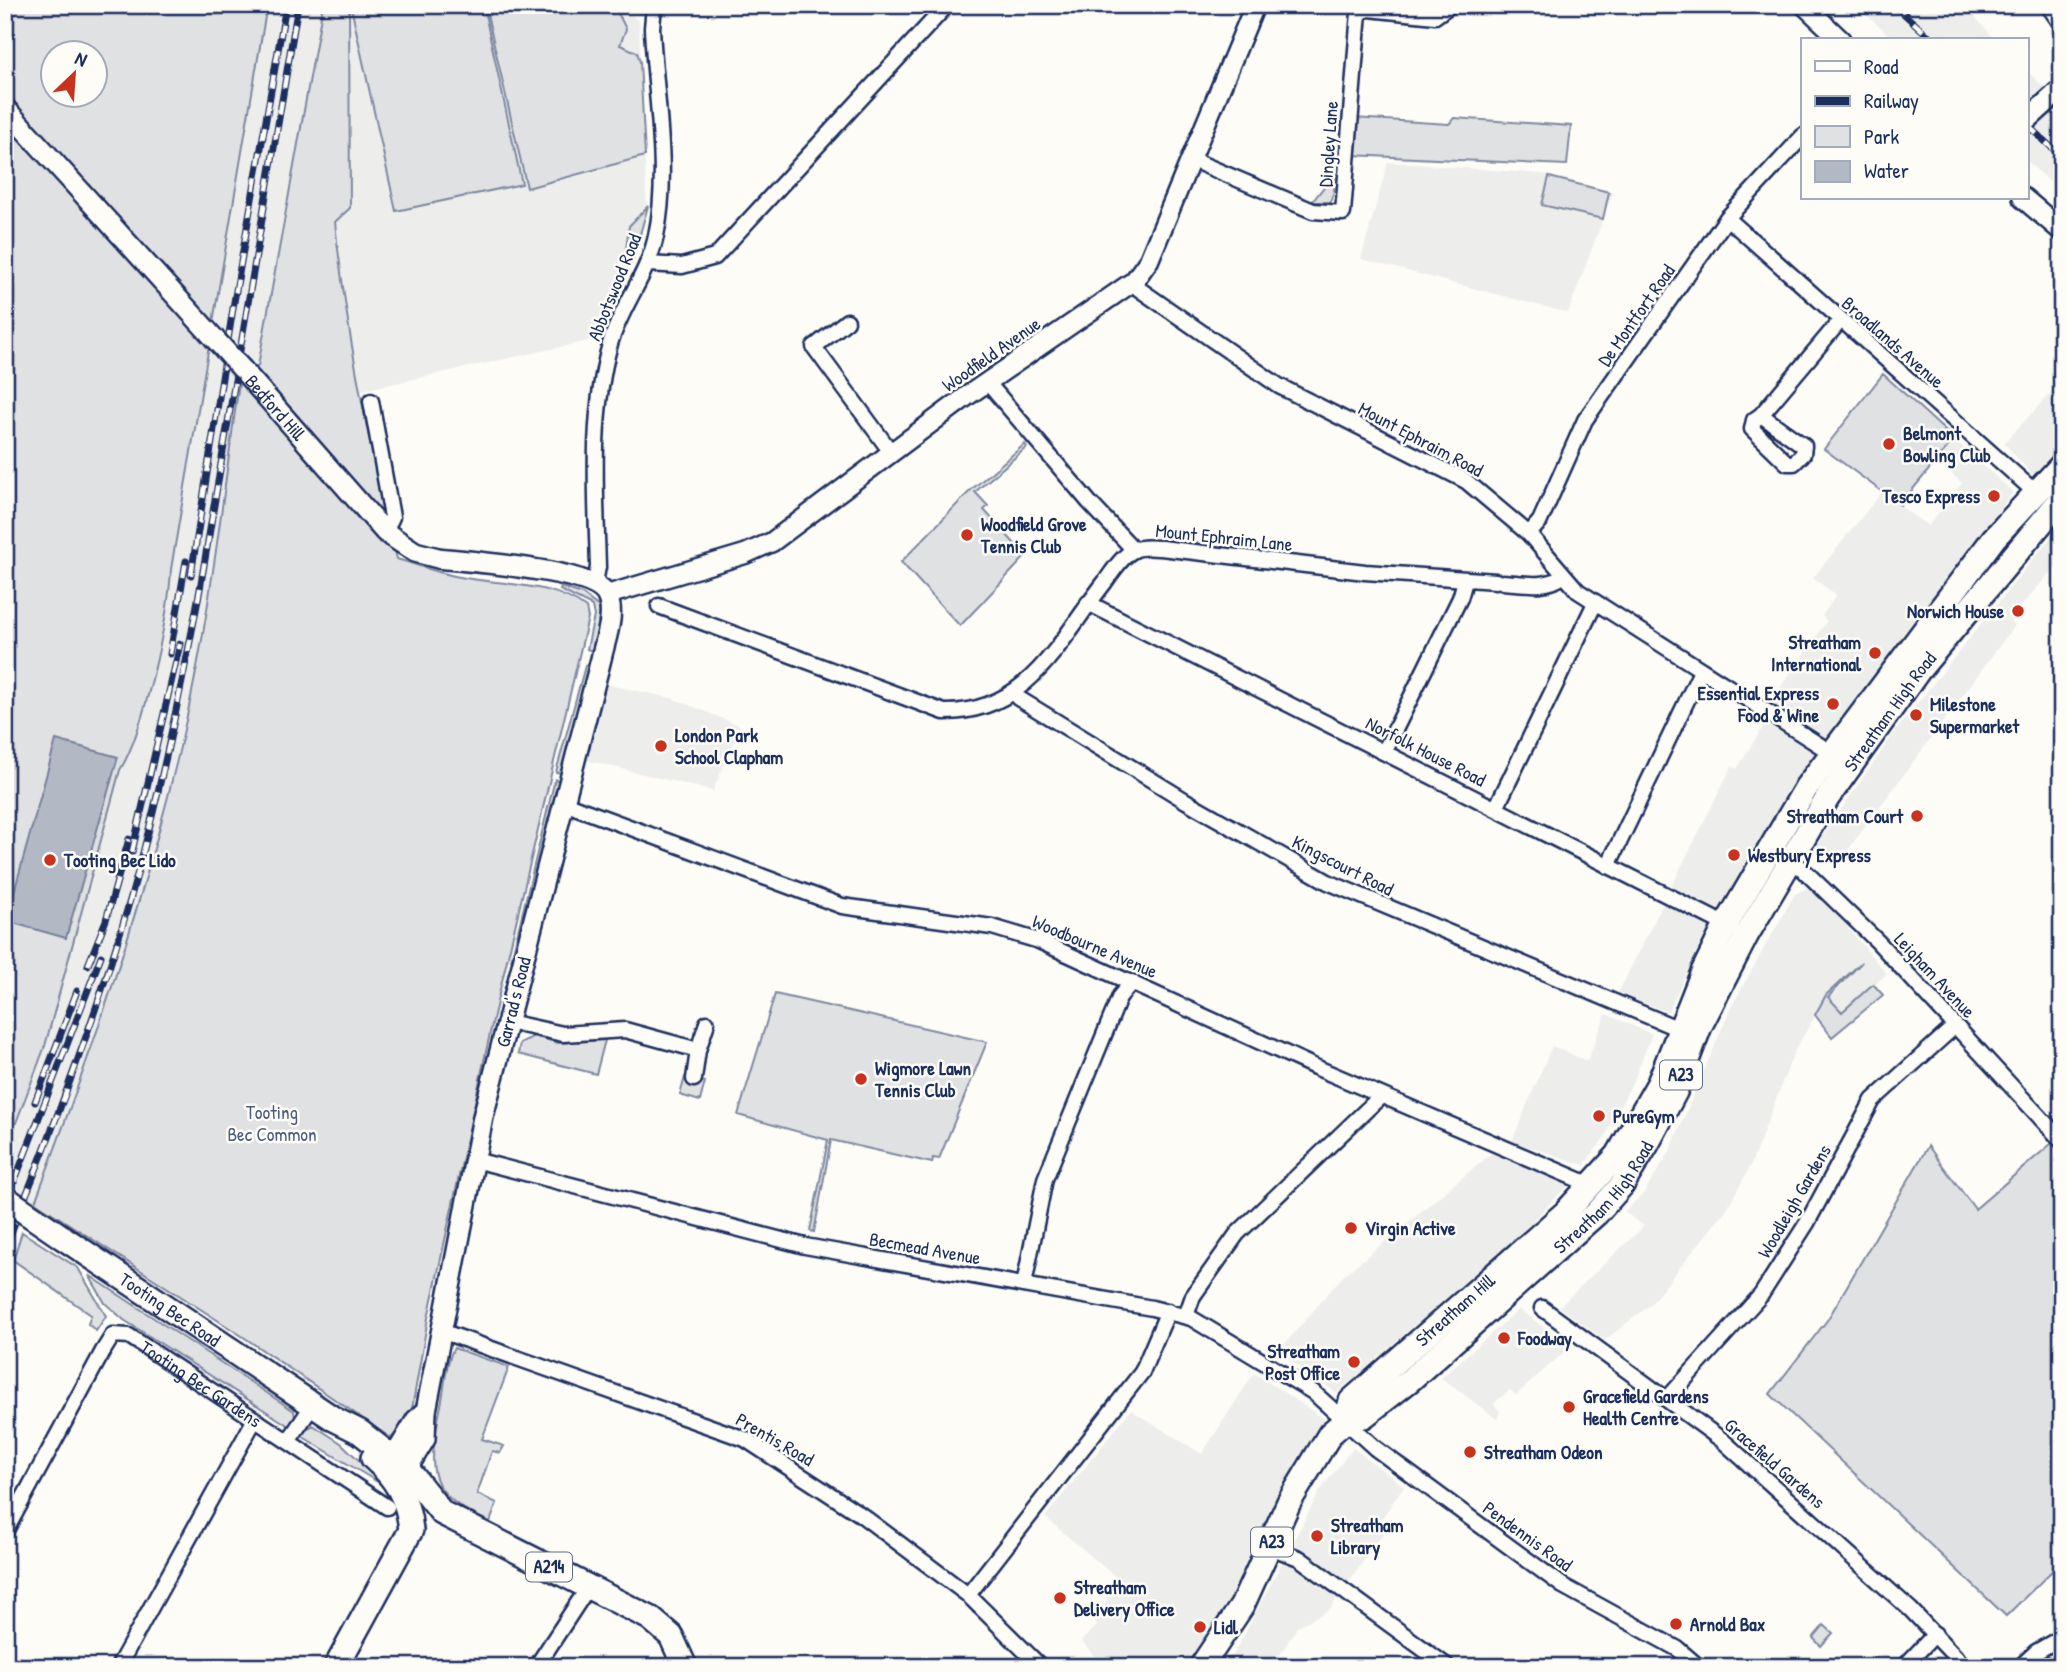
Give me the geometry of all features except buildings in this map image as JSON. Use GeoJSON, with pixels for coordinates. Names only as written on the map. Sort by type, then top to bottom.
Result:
{"type":"FeatureCollection","features":[{"type":"Feature","properties":{"kind":"highway","name":"Streatham High Road"},"geometry":{"type":"LineString","coordinates":[[1573,1206],[1629,1139],[1659,1083],[1679,1029],[1736,930],[1791,858],[1841,758],[1994,538],[2062,465]]}},
{"type":"Feature","properties":{"kind":"highway","name":"Streatham High Road"},"geometry":{"type":"LineString","coordinates":[[1201,1667],[1242,1606],[1289,1502],[1320,1447],[1346,1420],[1364,1416],[1410,1380],[1587,1222],[1622,1185],[1675,1092],[1736,930],[1773,843],[1841,758],[1918,671],[2062,498]]}},
{"type":"Feature","properties":{"kind":"highway","name":"Tooting Bec Road"},"geometry":{"type":"LineString","coordinates":[[5,1198],[334,1419],[352,1426],[398,1472]]}},
{"type":"Feature","properties":{"kind":"highway","name":"Streatham Hill"},"geometry":{"type":"LineString","coordinates":[[1346,1420],[1351,1401],[1573,1206]]}},
{"type":"Feature","properties":{"kind":"highway","name":"A214"},"geometry":{"type":"LineString","coordinates":[[398,1472],[442,1513],[650,1618],[671,1636],[685,1667]]}},
{"type":"Feature","properties":{"kind":"highway"},"geometry":{"type":"LineString","coordinates":[[398,1472],[410,1523]]}},
{"type":"Feature","properties":{"kind":"highway"},"geometry":{"type":"LineString","coordinates":[[336,1667],[410,1523],[433,1513],[442,1513]]}},
{"type":"Feature","properties":{"kind":"main road"},"geometry":{"type":"LineString","coordinates":[[2051,5],[2062,21]]}},
{"type":"Feature","properties":{"kind":"main road"},"geometry":{"type":"LineString","coordinates":[[2028,119],[2061,89]]}},
{"type":"Feature","properties":{"kind":"main road","name":"Bedford Hill"},"geometry":{"type":"LineString","coordinates":[[5,108],[215,338],[385,532],[415,552],[438,558],[552,572],[601,589]]}},
{"type":"Feature","properties":{"kind":"main road"},"geometry":{"type":"LineString","coordinates":[[2025,200],[2062,230]]}},
{"type":"Feature","properties":{"kind":"main road","name":"Garrad's Road"},"geometry":{"type":"LineString","coordinates":[[398,1472],[425,1439],[425,1411],[483,1117],[611,614],[601,589]]}},
{"type":"Feature","properties":{"kind":"street","name":"Abbotswood Road"},"geometry":{"type":"LineString","coordinates":[[601,589],[598,567],[596,428],[614,333],[623,308],[648,264],[656,236],[661,183],[652,28],[654,5]]}},
{"type":"Feature","properties":{"kind":"street"},"geometry":{"type":"LineString","coordinates":[[648,264],[682,266],[715,257],[947,5]]}},
{"type":"Feature","properties":{"kind":"street","name":"Woodfield Avenue"},"geometry":{"type":"LineString","coordinates":[[601,589],[764,545],[987,382],[1134,281],[1149,260],[1255,5]]}},
{"type":"Feature","properties":{"kind":"street","name":"Dingley Lane"},"geometry":{"type":"LineString","coordinates":[[1190,159],[1313,211],[1343,213],[1359,12],[1369,9],[1435,16],[1450,5]]}},
{"type":"Feature","properties":{"kind":"street"},"geometry":{"type":"LineString","coordinates":[[1804,5],[1840,38]]}},
{"type":"Feature","properties":{"kind":"street","name":"De Montfort Road"},"geometry":{"type":"LineString","coordinates":[[1529,534],[1540,521],[1585,420],[1727,218],[1801,138]]}},
{"type":"Feature","properties":{"kind":"street","name":"Broadlands Avenue"},"geometry":{"type":"LineString","coordinates":[[1727,218],[2035,492]]}},
{"type":"Feature","properties":{"kind":"street","name":"Mount Ephraim Road"},"geometry":{"type":"LineString","coordinates":[[1134,281],[1139,289],[1279,386],[1466,481],[1529,534],[1563,576],[1595,603],[1841,758]]}},
{"type":"Feature","properties":{"kind":"street"},"geometry":{"type":"LineString","coordinates":[[847,321],[814,347],[891,452]]}},
{"type":"Feature","properties":{"kind":"street"},"geometry":{"type":"LineString","coordinates":[[1761,415],[1840,321]]}},
{"type":"Feature","properties":{"kind":"street"},"geometry":{"type":"LineString","coordinates":[[987,382],[1089,502],[1134,550]]}},
{"type":"Feature","properties":{"kind":"street"},"geometry":{"type":"LineString","coordinates":[[371,401],[392,517],[385,532]]}},
{"type":"Feature","properties":{"kind":"street","name":"Mount Ephraim Lane"},"geometry":{"type":"LineString","coordinates":[[659,606],[944,712],[982,708],[1013,692],[1062,644],[1088,603],[1134,550],[1161,548],[1465,581],[1540,584],[1556,581],[1563,576]]}},
{"type":"Feature","properties":{"kind":"street"},"geometry":{"type":"LineString","coordinates":[[1384,752],[1460,598],[1465,581]]}},
{"type":"Feature","properties":{"kind":"street","name":"Norfolk House Road"},"geometry":{"type":"LineString","coordinates":[[1088,603],[1736,930]]}},
{"type":"Feature","properties":{"kind":"street"},"geometry":{"type":"LineString","coordinates":[[1496,808],[1595,603]]}},
{"type":"Feature","properties":{"kind":"street"},"geometry":{"type":"LineString","coordinates":[[1608,866],[1701,671]]}},
{"type":"Feature","properties":{"kind":"street","name":"Kingscourt Road"},"geometry":{"type":"LineString","coordinates":[[1013,692],[1018,698],[1186,801],[1328,882],[1455,938],[1679,1029]]}},
{"type":"Feature","properties":{"kind":"street","name":"Woodbourne Avenue"},"geometry":{"type":"LineString","coordinates":[[564,803],[842,906],[992,927],[1055,947],[1381,1096],[1591,1185]]}},
{"type":"Feature","properties":{"kind":"street","name":"Leigham Avenue"},"geometry":{"type":"LineString","coordinates":[[1773,843],[1878,942],[2062,1141]]}},
{"type":"Feature","properties":{"kind":"street"},"geometry":{"type":"LineString","coordinates":[[1024,1285],[1045,1179],[1120,996],[1132,982]]}},
{"type":"Feature","properties":{"kind":"street"},"geometry":{"type":"LineString","coordinates":[[509,1022],[563,1034],[625,1030],[698,1050]]}},
{"type":"Feature","properties":{"kind":"street"},"geometry":{"type":"LineString","coordinates":[[694,1079],[698,1050],[707,1023]]}},
{"type":"Feature","properties":{"kind":"street","name":"Woodleigh Gardens"},"geometry":{"type":"LineString","coordinates":[[1667,1399],[1760,1295],[1807,1223],[1873,1100],[1955,1026]]}},
{"type":"Feature","properties":{"kind":"street"},"geometry":{"type":"LineString","coordinates":[[1186,1316],[1193,1296],[1232,1239],[1381,1096]]}},
{"type":"Feature","properties":{"kind":"street","name":"Becmead Avenue"},"geometry":{"type":"LineString","coordinates":[[475,1160],[805,1246],[1186,1316],[1313,1392],[1346,1420]]}},
{"type":"Feature","properties":{"kind":"street","name":"Gracefield Gardens"},"geometry":{"type":"LineString","coordinates":[[1542,1308],[1667,1399],[1769,1480],[1935,1634],[1965,1667]]}},
{"type":"Feature","properties":{"kind":"street"},"geometry":{"type":"LineString","coordinates":[[968,1595],[1142,1372],[1168,1311]]}},
{"type":"Feature","properties":{"kind":"street","name":"Prentis Road"},"geometry":{"type":"LineString","coordinates":[[440,1331],[745,1439],[860,1514],[968,1595],[1041,1667]]}},
{"type":"Feature","properties":{"kind":"street","name":"Tooting Bec Gardens"},"geometry":{"type":"LineString","coordinates":[[5,1532],[113,1335],[128,1336],[387,1507]]}},
{"type":"Feature","properties":{"kind":"street"},"geometry":{"type":"LineString","coordinates":[[289,1440],[313,1405]]}},
{"type":"Feature","properties":{"kind":"street"},"geometry":{"type":"LineString","coordinates":[[118,1667],[255,1419]]}},
{"type":"Feature","properties":{"kind":"street","name":"Pendennis Road"},"geometry":{"type":"LineString","coordinates":[[1346,1420],[1404,1470],[1563,1586],[1670,1644],[1699,1667]]}},
{"type":"Feature","properties":{"kind":"street"},"geometry":{"type":"LineString","coordinates":[[1270,1547],[1299,1558],[1448,1667]]}},
{"type":"Feature","properties":{"kind":"street"},"geometry":{"type":"LineString","coordinates":[[536,1667],[589,1586]]}},
{"type":"Feature","properties":{"kind":"street"},"geometry":{"type":"LineString","coordinates":[[1904,1667],[1935,1634]]}},
{"type":"Feature","properties":{"kind":"street"},"geometry":{"type":"LineString","coordinates":[[2020,1667],[2036,1652],[2062,1636]]}},
{"type":"Feature","properties":{"kind":"shaded area"},"geometry":{"type":"Polygon","coordinates":[[[267,5],[323,5],[258,366],[239,385],[197,667],[155,846],[124,950],[79,1088],[35,1202],[18,1228],[5,1261],[5,1152],[45,1046],[120,770],[128,757],[170,589],[171,569],[267,5]]]}},
{"type":"Feature","properties":{"kind":"shaded area"},"geometry":{"type":"Polygon","coordinates":[[[347,5],[623,5],[639,22],[647,210],[634,261],[602,322],[597,339],[359,391],[332,234],[347,5]]]}},
{"type":"Feature","properties":{"kind":"shaded area"},"geometry":{"type":"Polygon","coordinates":[[[1855,5],[1965,5],[1993,38],[1893,38],[1855,5]]]}},
{"type":"Feature","properties":{"kind":"shaded area"},"geometry":{"type":"Polygon","coordinates":[[[2028,72],[2062,104],[2062,193],[2028,162],[2028,72]]]}},
{"type":"Feature","properties":{"kind":"shaded area"},"geometry":{"type":"Polygon","coordinates":[[[1388,162],[1543,174],[1613,192],[1568,313],[1361,259],[1388,162]]]}},
{"type":"Feature","properties":{"kind":"shaded area"},"geometry":{"type":"Polygon","coordinates":[[[2062,381],[2062,452],[2037,480],[2004,443],[2062,381]]]}},
{"type":"Feature","properties":{"kind":"shaded area"},"geometry":{"type":"Polygon","coordinates":[[[1954,439],[2013,492],[1806,768],[1702,940],[1668,1012],[1618,993],[1732,766],[1737,769],[1774,709],[1768,705],[1827,621],[1822,616],[1836,595],[1813,578],[1881,493],[1928,526],[1962,483],[1936,460],[1954,439]]]}},
{"type":"Feature","properties":{"kind":"shaded area"},"geometry":{"type":"Polygon","coordinates":[[[2062,523],[2062,560],[2009,619],[2015,625],[1836,866],[1816,846],[1896,730],[2062,523]]]}},
{"type":"Feature","properties":{"kind":"shaded area","name":"London Park School Clapham"},"geometry":{"type":"Polygon","coordinates":[[[605,684],[672,698],[741,726],[713,791],[585,760],[605,684]]]}},
{"type":"Feature","properties":{"kind":"shaded area"},"geometry":{"type":"Polygon","coordinates":[[[1807,888],[1817,891],[1887,974],[1874,985],[1883,995],[1832,1037],[1815,1016],[1794,1052],[1750,1167],[1726,1210],[1650,1305],[1605,1340],[1559,1307],[1644,1226],[1624,1212],[1643,1194],[1669,1153],[1732,1005],[1795,894],[1807,888]]]}},
{"type":"Feature","properties":{"kind":"shaded area"},"geometry":{"type":"Polygon","coordinates":[[[1606,1014],[1652,1034],[1635,1077],[1605,1137],[1584,1165],[1512,1141],[1552,1046],[1587,1061],[1606,1014]]]}},
{"type":"Feature","properties":{"kind":"shaded area"},"geometry":{"type":"Polygon","coordinates":[[[1492,1153],[1568,1185],[1521,1233],[1337,1393],[1278,1352],[1343,1276],[1492,1153]]]}},
{"type":"Feature","properties":{"kind":"shaded area"},"geometry":{"type":"Polygon","coordinates":[[[1519,1309],[1570,1347],[1516,1395],[1510,1390],[1493,1404],[1500,1411],[1497,1419],[1441,1378],[1519,1309]]]}},
{"type":"Feature","properties":{"kind":"shaded area"},"geometry":{"type":"Polygon","coordinates":[[[1254,1373],[1326,1420],[1297,1460],[1241,1583],[1204,1642],[1180,1667],[1100,1667],[1103,1665],[1081,1641],[1097,1626],[1094,1621],[1119,1580],[1045,1517],[1131,1410],[1202,1454],[1254,1373]]]}},
{"type":"Feature","properties":{"kind":"shaded area"},"geometry":{"type":"Polygon","coordinates":[[[1353,1448],[1404,1486],[1377,1525],[1385,1531],[1329,1610],[1298,1626],[1272,1667],[1227,1667],[1321,1489],[1353,1448]]]}},
{"type":"Feature","properties":{"kind":"green space"},"geometry":{"type":"Polygon","coordinates":[[[5,5],[267,5],[171,569],[166,614],[154,672],[138,729],[120,770],[45,1046],[5,1152],[5,5]]]}},
{"type":"Feature","properties":{"kind":"green space","name":"Tooting Bec Common"},"geometry":{"type":"Polygon","coordinates":[[[323,5],[349,5],[350,208],[335,222],[360,392],[397,559],[452,575],[558,593],[586,608],[588,618],[494,1015],[428,1318],[410,1420],[391,1438],[242,1336],[35,1202],[128,938],[183,735],[209,597],[239,384],[258,366],[323,5]]]}},
{"type":"Feature","properties":{"kind":"green space"},"geometry":{"type":"Polygon","coordinates":[[[483,5],[522,184],[396,211],[351,7],[483,5]]]}},
{"type":"Feature","properties":{"kind":"green space"},"geometry":{"type":"Polygon","coordinates":[[[485,5],[593,5],[617,11],[626,29],[620,45],[637,52],[640,62],[645,156],[527,188],[485,5]]]}},
{"type":"Feature","properties":{"kind":"green space"},"geometry":{"type":"Polygon","coordinates":[[[1353,118],[1449,124],[1454,118],[1571,126],[1567,165],[1351,155],[1353,118]]]}},
{"type":"Feature","properties":{"kind":"green space"},"geometry":{"type":"Polygon","coordinates":[[[1335,173],[1330,202],[1312,202],[1335,173]]]}},
{"type":"Feature","properties":{"kind":"green space"},"geometry":{"type":"Polygon","coordinates":[[[1549,177],[1609,192],[1603,219],[1542,205],[1549,177]]]}},
{"type":"Feature","properties":{"kind":"green space"},"geometry":{"type":"Polygon","coordinates":[[[648,206],[633,259],[625,257],[629,226],[648,206]]]}},
{"type":"Feature","properties":{"kind":"green space","name":"Belmont Bowling Club"},"geometry":{"type":"Polygon","coordinates":[[[1883,374],[1954,439],[1900,505],[1824,449],[1883,374]]]}},
{"type":"Feature","properties":{"kind":"green space","name":"Woodfield Grove Tennis Club"},"geometry":{"type":"Polygon","coordinates":[[[1025,444],[1027,447],[975,492],[988,506],[984,510],[1026,556],[960,626],[901,562],[972,489],[1025,444]]]}},
{"type":"Feature","properties":{"kind":"green space"},"geometry":{"type":"Polygon","coordinates":[[[561,587],[582,594],[600,608],[595,652],[587,649],[594,616],[592,606],[560,590],[561,587]]]}},
{"type":"Feature","properties":{"kind":"green space"},"geometry":{"type":"Polygon","coordinates":[[[585,666],[589,667],[561,773],[556,772],[585,666]]]}},
{"type":"Feature","properties":{"kind":"green space"},"geometry":{"type":"Polygon","coordinates":[[[555,779],[559,781],[514,960],[511,960],[555,779]]]}},
{"type":"Feature","properties":{"kind":"green space"},"geometry":{"type":"Polygon","coordinates":[[[1862,962],[1828,997],[1842,1012],[1873,984],[1883,995],[1832,1037],[1815,1015],[1826,995],[1862,962]]]}},
{"type":"Feature","properties":{"kind":"green space","name":"Wigmore Lawn Tennis Club"},"geometry":{"type":"Polygon","coordinates":[[[775,994],[987,1042],[939,1159],[933,1158],[932,1163],[831,1140],[814,1232],[810,1231],[828,1140],[738,1115],[775,994]]]}},
{"type":"Feature","properties":{"kind":"green space"},"geometry":{"type":"Polygon","coordinates":[[[534,1036],[558,1043],[605,1040],[596,1074],[518,1054],[520,1043],[534,1036]]]}},
{"type":"Feature","properties":{"kind":"green space"},"geometry":{"type":"Polygon","coordinates":[[[685,1077],[705,1082],[700,1101],[680,1095],[685,1077]]]}},
{"type":"Feature","properties":{"kind":"green space"},"geometry":{"type":"Polygon","coordinates":[[[2052,1143],[2062,1153],[2062,1561],[2006,1616],[1770,1394],[1828,1319],[1928,1146],[1975,1209],[2052,1143]]]}},
{"type":"Feature","properties":{"kind":"green space"},"geometry":{"type":"Polygon","coordinates":[[[22,1232],[78,1268],[106,1316],[96,1331],[88,1324],[91,1315],[13,1260],[22,1232]]]}},
{"type":"Feature","properties":{"kind":"green space"},"geometry":{"type":"Polygon","coordinates":[[[89,1275],[294,1411],[295,1417],[289,1426],[124,1320],[105,1303],[89,1275]]]}},
{"type":"Feature","properties":{"kind":"green space"},"geometry":{"type":"Polygon","coordinates":[[[454,1348],[509,1367],[482,1439],[504,1446],[500,1453],[492,1451],[477,1494],[497,1503],[490,1522],[451,1500],[441,1488],[435,1474],[434,1443],[447,1366],[454,1348]]]}},
{"type":"Feature","properties":{"kind":"green space"},"geometry":{"type":"Polygon","coordinates":[[[313,1425],[341,1443],[389,1489],[300,1435],[313,1425]]]}},
{"type":"Feature","properties":{"kind":"green space"},"geometry":{"type":"Polygon","coordinates":[[[1824,1625],[1833,1633],[1821,1646],[1813,1638],[1824,1625]]]}},
{"type":"Feature","properties":{"kind":"water"},"geometry":{"type":"Polygon","coordinates":[[[56,740],[118,757],[66,938],[6,921],[56,740]]]}},
{"type":"Feature","properties":{"kind":"railway"},"geometry":{"type":"LineString","coordinates":[[191,575],[234,302],[286,5]]}},
{"type":"Feature","properties":{"kind":"railway"},"geometry":{"type":"LineString","coordinates":[[5,1247],[66,1093],[103,987],[156,799],[200,589],[298,5]]}},
{"type":"Feature","properties":{"kind":"railway"},"geometry":{"type":"LineString","coordinates":[[1894,5],[1931,38]]}},
{"type":"Feature","properties":{"kind":"railway"},"geometry":{"type":"LineString","coordinates":[[2028,126],[2062,157]]}},
{"type":"Feature","properties":{"kind":"railway"},"geometry":{"type":"LineString","coordinates":[[170,654],[186,561]]}},
{"type":"Feature","properties":{"kind":"railway"},"geometry":{"type":"LineString","coordinates":[[132,852],[180,644]]}},
{"type":"Feature","properties":{"kind":"railway"},"geometry":{"type":"LineString","coordinates":[[88,965],[106,920],[129,839]]}},
{"type":"Feature","properties":{"kind":"railway"},"geometry":{"type":"LineString","coordinates":[[5,1206],[101,956]]}},
{"type":"Feature","properties":{"kind":"railway"},"geometry":{"type":"LineString","coordinates":[[35,1102],[77,991]]}},
{"type":"Feature","properties":{"kind":"place","name":"Belmont Bowling Club"},"geometry":{"type":"Point","coordinates":[1889,444]}},
{"type":"Feature","properties":{"kind":"place","name":"Tesco Express"},"geometry":{"type":"Point","coordinates":[1994,496]}},
{"type":"Feature","properties":{"kind":"place","name":"Woodfield Grove Tennis Club"},"geometry":{"type":"Point","coordinates":[967,535]}},
{"type":"Feature","properties":{"kind":"place","name":"Norwich House"},"geometry":{"type":"Point","coordinates":[2018,611]}},
{"type":"Feature","properties":{"kind":"place","name":"Streatham International"},"geometry":{"type":"Point","coordinates":[1875,653]}},
{"type":"Feature","properties":{"kind":"place","name":"Essential Express Food & Wine"},"geometry":{"type":"Point","coordinates":[1833,704]}},
{"type":"Feature","properties":{"kind":"place","name":"Milestone Supermarket"},"geometry":{"type":"Point","coordinates":[1916,715]}},
{"type":"Feature","properties":{"kind":"place","name":"London Park School Clapham"},"geometry":{"type":"Point","coordinates":[661,746]}},
{"type":"Feature","properties":{"kind":"place","name":"Streatham Court"},"geometry":{"type":"Point","coordinates":[1917,816]}},
{"type":"Feature","properties":{"kind":"place","name":"Westbury Express"},"geometry":{"type":"Point","coordinates":[1734,855]}},
{"type":"Feature","properties":{"kind":"place","name":"Tooting Bec Lido"},"geometry":{"type":"Point","coordinates":[50,860]}},
{"type":"Feature","properties":{"kind":"place","name":"Wigmore Lawn Tennis Club"},"geometry":{"type":"Point","coordinates":[861,1079]}},
{"type":"Feature","properties":{"kind":"place","name":"PureGym"},"geometry":{"type":"Point","coordinates":[1599,1116]}},
{"type":"Feature","properties":{"kind":"place","name":"Virgin Active"},"geometry":{"type":"Point","coordinates":[1351,1228]}},
{"type":"Feature","properties":{"kind":"place","name":"Foodway"},"geometry":{"type":"Point","coordinates":[1504,1338]}},
{"type":"Feature","properties":{"kind":"place","name":"Streatham Post Office"},"geometry":{"type":"Point","coordinates":[1354,1362]}},
{"type":"Feature","properties":{"kind":"place","name":"Gracefield Gardens Health Centre"},"geometry":{"type":"Point","coordinates":[1569,1407]}},
{"type":"Feature","properties":{"kind":"place","name":"Streatham Odeon"},"geometry":{"type":"Point","coordinates":[1470,1452]}},
{"type":"Feature","properties":{"kind":"place","name":"Streatham Library"},"geometry":{"type":"Point","coordinates":[1317,1536]}},
{"type":"Feature","properties":{"kind":"place","name":"Streatham Delivery Office"},"geometry":{"type":"Point","coordinates":[1060,1598]}},
{"type":"Feature","properties":{"kind":"place","name":"Arnold Bax"},"geometry":{"type":"Point","coordinates":[1676,1624]}},
{"type":"Feature","properties":{"kind":"place","name":"Lidl"},"geometry":{"type":"Point","coordinates":[1200,1627]}}]}
